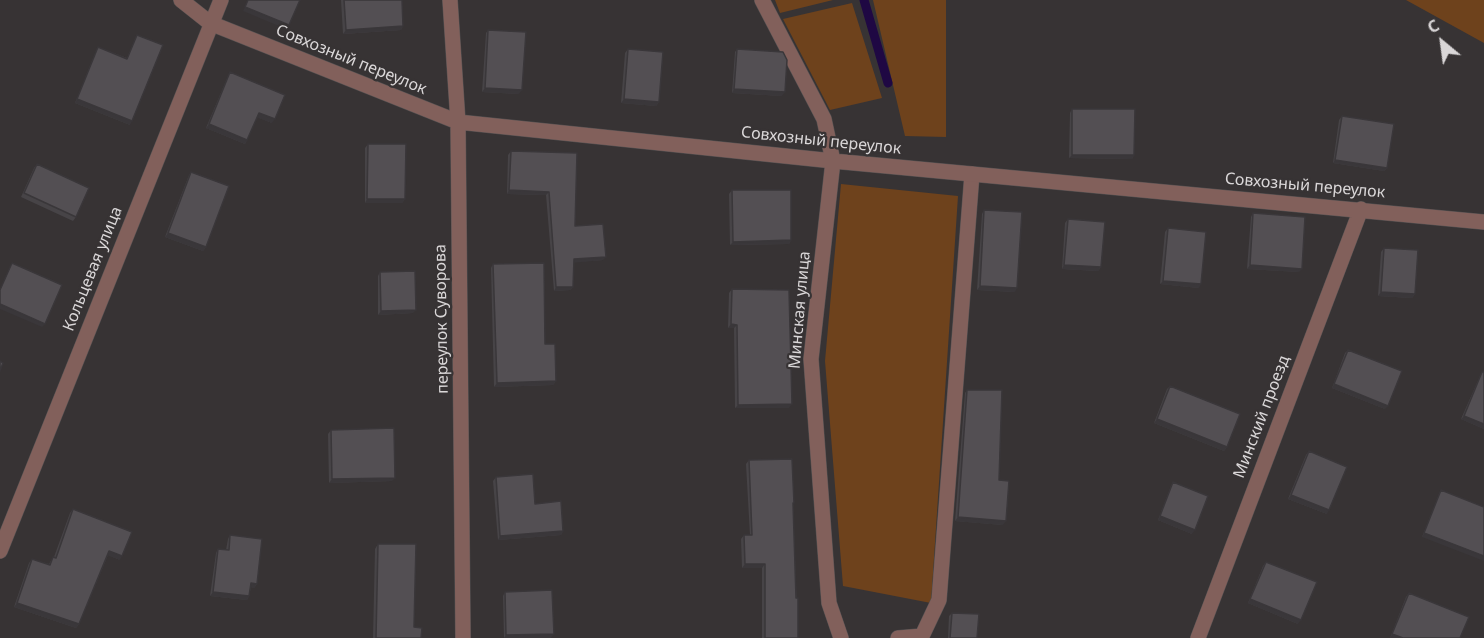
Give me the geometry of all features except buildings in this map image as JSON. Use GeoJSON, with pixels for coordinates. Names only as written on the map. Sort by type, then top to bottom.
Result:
{"type":"FeatureCollection","features":[{"type":"Feature","properties":{"kind":"street","name":"Совхозный переулок"},"geometry":{"type":"LineString","coordinates":[[181,0],[210,23],[458,122],[833,161],[1484,222]]}},
{"type":"Feature","properties":{"kind":"street","name":"Кольцевая улица"},"geometry":{"type":"LineString","coordinates":[[0,551],[220,0]]}},
{"type":"Feature","properties":{"kind":"street","name":"переулок Суворова"},"geometry":{"type":"LineString","coordinates":[[450,0],[458,122],[464,638]]}},
{"type":"Feature","properties":{"kind":"street","name":"Минская улица"},"geometry":{"type":"LineString","coordinates":[[762,0],[824,119],[833,161],[811,359],[830,603],[841,638]]}},
{"type":"Feature","properties":{"kind":"street"},"geometry":{"type":"LineString","coordinates":[[898,638],[922,636],[939,600],[972,174]]}},
{"type":"Feature","properties":{"kind":"street","name":"Минский проезд"},"geometry":{"type":"LineString","coordinates":[[1197,638],[1360,209]]}},
{"type":"Feature","properties":{"kind":"shaded area"},"geometry":{"type":"Polygon","coordinates":[[[775,0],[833,0],[780,13],[775,0]]]}},
{"type":"Feature","properties":{"kind":"shaded area"},"geometry":{"type":"Polygon","coordinates":[[[873,0],[946,0],[946,137],[905,136],[873,0]]]}},
{"type":"Feature","properties":{"kind":"shaded area"},"geometry":{"type":"Polygon","coordinates":[[[1406,0],[1484,0],[1484,43],[1406,0]]]}},
{"type":"Feature","properties":{"kind":"shaded area"},"geometry":{"type":"Polygon","coordinates":[[[852,3],[882,98],[830,110],[783,19],[852,3]]]}},
{"type":"Feature","properties":{"kind":"shaded area"},"geometry":{"type":"Polygon","coordinates":[[[841,184],[958,196],[931,603],[843,586],[825,361],[841,184]]]}},
{"type":"Feature","properties":{"kind":"waterway"},"geometry":{"type":"LineString","coordinates":[[864,0],[888,83]]}}]}
